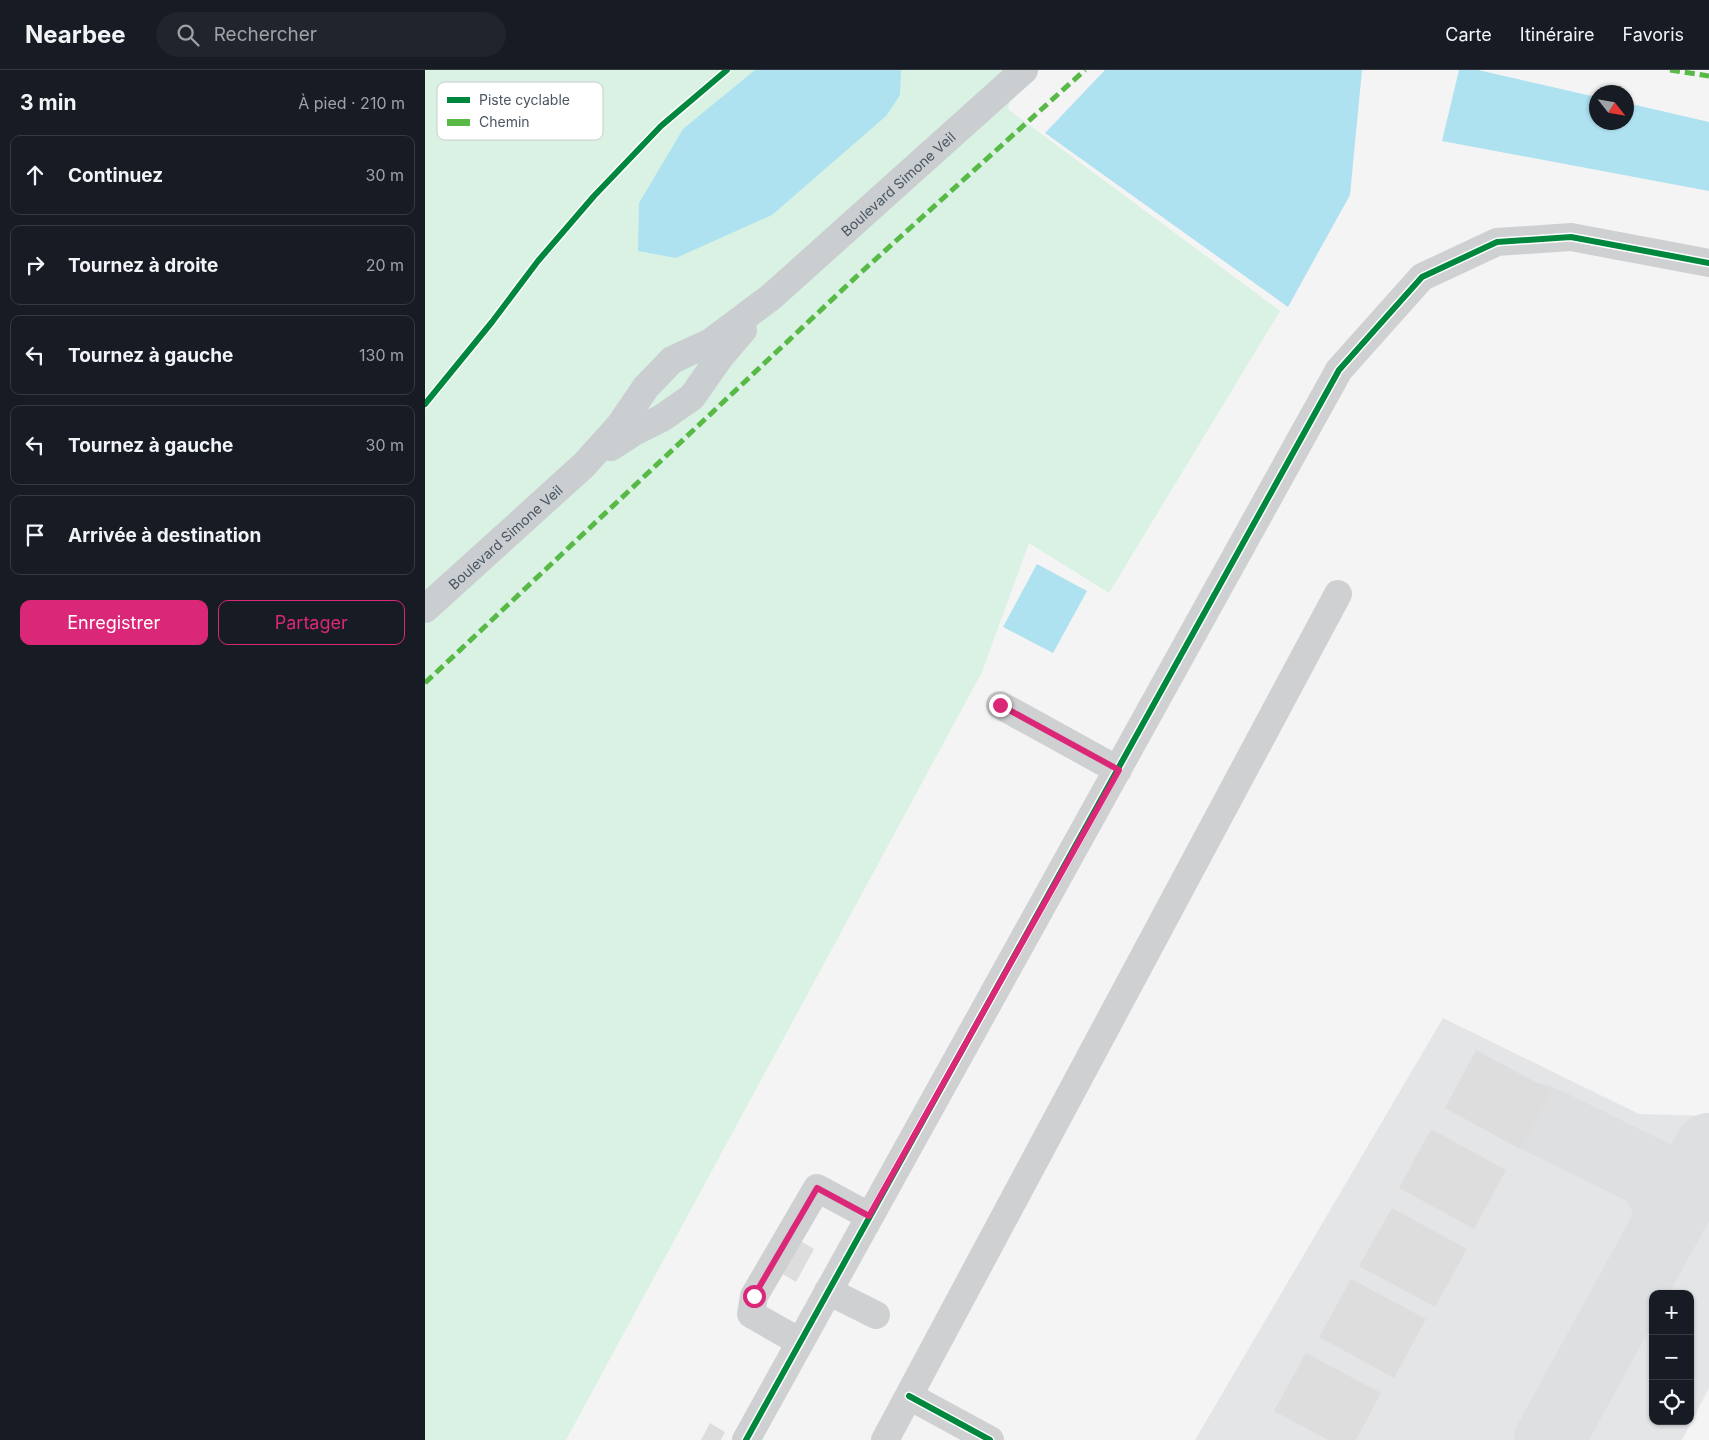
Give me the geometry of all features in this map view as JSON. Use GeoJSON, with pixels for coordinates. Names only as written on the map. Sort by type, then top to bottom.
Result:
{"type":"FeatureCollection","features":[{"type":"Feature","properties":{"kind":"main road","name":"Boulevard Simone Veil"},"geometry":{"type":"LineString","coordinates":[[425,609],[585,465],[620,425],[647,387],[672,360],[711,342],[771,297],[1025,70]]}},
{"type":"Feature","properties":{"kind":"main road","name":"Boulevard Simone Veil"},"geometry":{"type":"LineString","coordinates":[[585,465],[633,432],[661,418],[692,397],[720,357],[771,297]]}},
{"type":"Feature","properties":{"kind":"street"},"geometry":{"type":"LineString","coordinates":[[746,1440],[1339,370],[1422,277],[1497,242],[1571,237],[1709,263]]}},
{"type":"Feature","properties":{"kind":"street"},"geometry":{"type":"LineString","coordinates":[[885,1440],[1338,594]]}},
{"type":"Feature","properties":{"kind":"street"},"geometry":{"type":"LineString","coordinates":[[1000,705],[1119,770]]}},
{"type":"Feature","properties":{"kind":"street"},"geometry":{"type":"LineString","coordinates":[[800,1342],[751,1314],[754,1296],[817,1188],[869,1216]]}},
{"type":"Feature","properties":{"kind":"street"},"geometry":{"type":"LineString","coordinates":[[828,1290],[876,1315]]}},
{"type":"Feature","properties":{"kind":"street"},"geometry":{"type":"LineString","coordinates":[[909,1396],[990,1440]]}},
{"type":"Feature","properties":{"kind":"shaded area"},"geometry":{"type":"Polygon","coordinates":[[[1443,1018],[1639,1114],[1709,1116],[1709,1388],[1694,1417],[1694,1290],[1649,1290],[1649,1425],[1690,1425],[1682,1440],[1195,1440],[1443,1018]]]}},
{"type":"Feature","properties":{"kind":"green space"},"geometry":{"type":"Polygon","coordinates":[[[425,70],[1016,70],[1008,109],[1280,311],[1109,593],[1029,543],[982,672],[566,1440],[425,1440],[425,70]]]}},
{"type":"Feature","properties":{"kind":"water"},"geometry":{"type":"Polygon","coordinates":[[[755,70],[901,70],[900,95],[886,116],[772,215],[676,258],[638,251],[639,203],[683,129],[755,70]]]}},
{"type":"Feature","properties":{"kind":"water"},"geometry":{"type":"Polygon","coordinates":[[[1105,70],[1362,70],[1350,195],[1288,307],[1045,133],[1105,70]]]}},
{"type":"Feature","properties":{"kind":"water"},"geometry":{"type":"Polygon","coordinates":[[[1459,70],[1478,70],[1589,95],[1589,130],[1634,130],[1634,105],[1709,122],[1709,191],[1442,141],[1459,70]]]}},
{"type":"Feature","properties":{"kind":"water"},"geometry":{"type":"Polygon","coordinates":[[[1037,564],[1087,591],[1053,653],[1003,627],[1037,564]]]}},
{"type":"Feature","properties":{"kind":"building"},"geometry":{"type":"Polygon","coordinates":[[[1476,1050],[1552,1091],[1520,1149],[1445,1108],[1476,1050]]]}},
{"type":"Feature","properties":{"kind":"building"},"geometry":{"type":"Polygon","coordinates":[[[1431,1129],[1506,1170],[1474,1229],[1399,1188],[1431,1129]]]}},
{"type":"Feature","properties":{"kind":"building"},"geometry":{"type":"Polygon","coordinates":[[[1392,1208],[1467,1249],[1435,1307],[1359,1266],[1392,1208]]]}},
{"type":"Feature","properties":{"kind":"building"},"geometry":{"type":"Polygon","coordinates":[[[794,1237],[814,1249],[796,1282],[776,1270],[794,1237]]]}},
{"type":"Feature","properties":{"kind":"building"},"geometry":{"type":"Polygon","coordinates":[[[1351,1279],[1426,1319],[1394,1378],[1319,1337],[1351,1279]]]}},
{"type":"Feature","properties":{"kind":"building"},"geometry":{"type":"Polygon","coordinates":[[[1306,1353],[1381,1393],[1356,1440],[1328,1440],[1274,1411],[1306,1353]]]}},
{"type":"Feature","properties":{"kind":"building"},"geometry":{"type":"Polygon","coordinates":[[[710,1423],[725,1432],[721,1440],[701,1440],[710,1423]]]}},
{"type":"Feature","properties":{"kind":"taxiway"},"geometry":{"type":"LineString","coordinates":[[1537,1118],[1650,1173],[1664,1194],[1669,1222]]}},
{"type":"Feature","properties":{"kind":"taxiway"},"geometry":{"type":"LineString","coordinates":[[1549,1440],[1709,1148]]}},
{"type":"Feature","properties":{"kind":"marked path"},"geometry":{"type":"LineString","coordinates":[[425,683],[857,276],[1085,70]]}},
{"type":"Feature","properties":{"kind":"marked path"},"geometry":{"type":"LineString","coordinates":[[1670,70],[1709,76]]}},
{"type":"Feature","properties":{"kind":"cycle path"},"geometry":{"type":"LineString","coordinates":[[425,404],[492,322],[538,261],[594,196],[661,126],[727,70]]}},
{"type":"Feature","properties":{"kind":"cycle path"},"geometry":{"type":"LineString","coordinates":[[746,1440],[1339,370],[1422,277],[1497,242],[1571,237],[1709,263]]}},
{"type":"Feature","properties":{"kind":"cycle path"},"geometry":{"type":"LineString","coordinates":[[909,1396],[990,1440]]}},
{"type":"Feature","properties":{"kind":"route"},"geometry":{"type":"LineString","coordinates":[[754,1296],[817,1188],[869,1216],[1119,770],[1000,705]]}}]}
